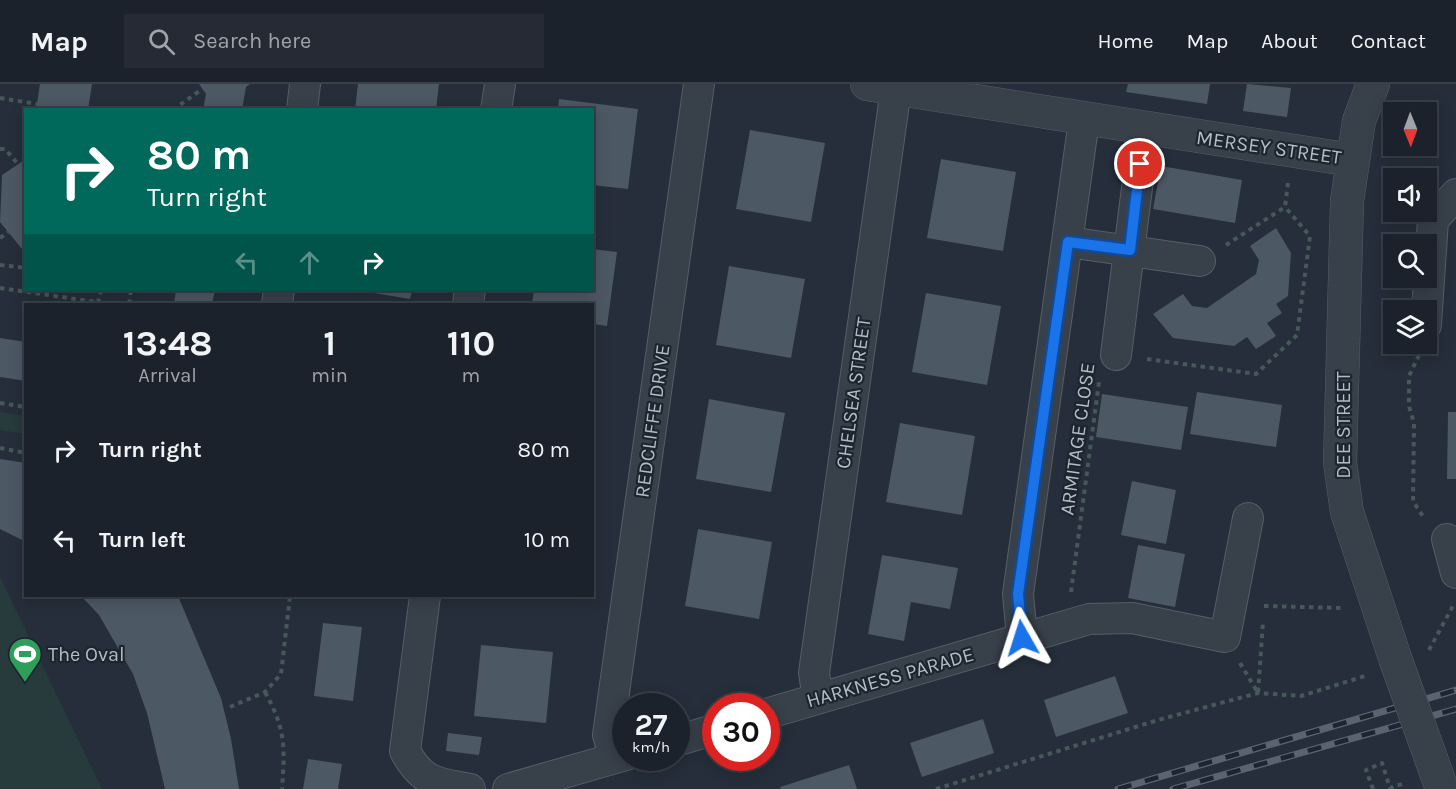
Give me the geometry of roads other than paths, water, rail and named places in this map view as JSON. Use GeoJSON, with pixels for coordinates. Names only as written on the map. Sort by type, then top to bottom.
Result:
{"type":"FeatureCollection","features":[{"type":"Feature","properties":{"kind":"street"},"geometry":{"type":"LineString","coordinates":[[302,108],[305,84]]}},
{"type":"Feature","properties":{"kind":"street"},"geometry":{"type":"LineString","coordinates":[[496,108],[500,84]]}},
{"type":"Feature","properties":{"kind":"street","name":"REDCLIFFE DRIVE"},"geometry":{"type":"LineString","coordinates":[[614,693],[699,84]]}},
{"type":"Feature","properties":{"kind":"street","name":"DEE STREET"},"geometry":{"type":"LineString","coordinates":[[1373,84],[1359,121],[1347,201],[1340,462],[1347,512],[1397,663],[1427,785]]}},
{"type":"Feature","properties":{"kind":"street","name":"MERSEY STREET"},"geometry":{"type":"LineString","coordinates":[[882,86],[1084,120],[1352,160]]}},
{"type":"Feature","properties":{"kind":"street","name":"CHELSEA STREET"},"geometry":{"type":"LineString","coordinates":[[818,698],[814,673],[882,86]]}},
{"type":"Feature","properties":{"kind":"street"},"geometry":{"type":"LineString","coordinates":[[1022,638],[1018,594],[1084,120]]}},
{"type":"Feature","properties":{"kind":"street"},"geometry":{"type":"LineString","coordinates":[[1116,355],[1140,164]]}},
{"type":"Feature","properties":{"kind":"street"},"geometry":{"type":"LineString","coordinates":[[1427,300],[1433,220],[1456,194]]}},
{"type":"Feature","properties":{"kind":"street"},"geometry":{"type":"LineString","coordinates":[[1068,242],[1200,261]]}},
{"type":"Feature","properties":{"kind":"street","name":"HARKNESS PARADE"},"geometry":{"type":"LineString","coordinates":[[780,710],[1089,619],[1132,618],[1225,637],[1248,518]]}},
{"type":"Feature","properties":{"kind":"street"},"geometry":{"type":"LineString","coordinates":[[1447,539],[1456,573]]}},
{"type":"Feature","properties":{"kind":"street"},"geometry":{"type":"LineString","coordinates":[[425,597],[405,751],[412,765],[433,782],[471,789]]}},
{"type":"Feature","properties":{"kind":"street","name":"REDCLIFFE DRIVE"},"geometry":{"type":"LineString","coordinates":[[612,706],[608,735],[612,742]]}},
{"type":"Feature","properties":{"kind":"street"},"geometry":{"type":"LineString","coordinates":[[508,789],[612,758]]}},
{"type":"Feature","properties":{"kind":"railway"},"geometry":{"type":"LineString","coordinates":[[1118,789],[1456,690]]}},
{"type":"Feature","properties":{"kind":"railway"},"geometry":{"type":"LineString","coordinates":[[1173,789],[1456,709]]}},
{"type":"Feature","properties":{"kind":"place","name":"The Oval"},"geometry":{"type":"Point","coordinates":[25,683]}}]}
